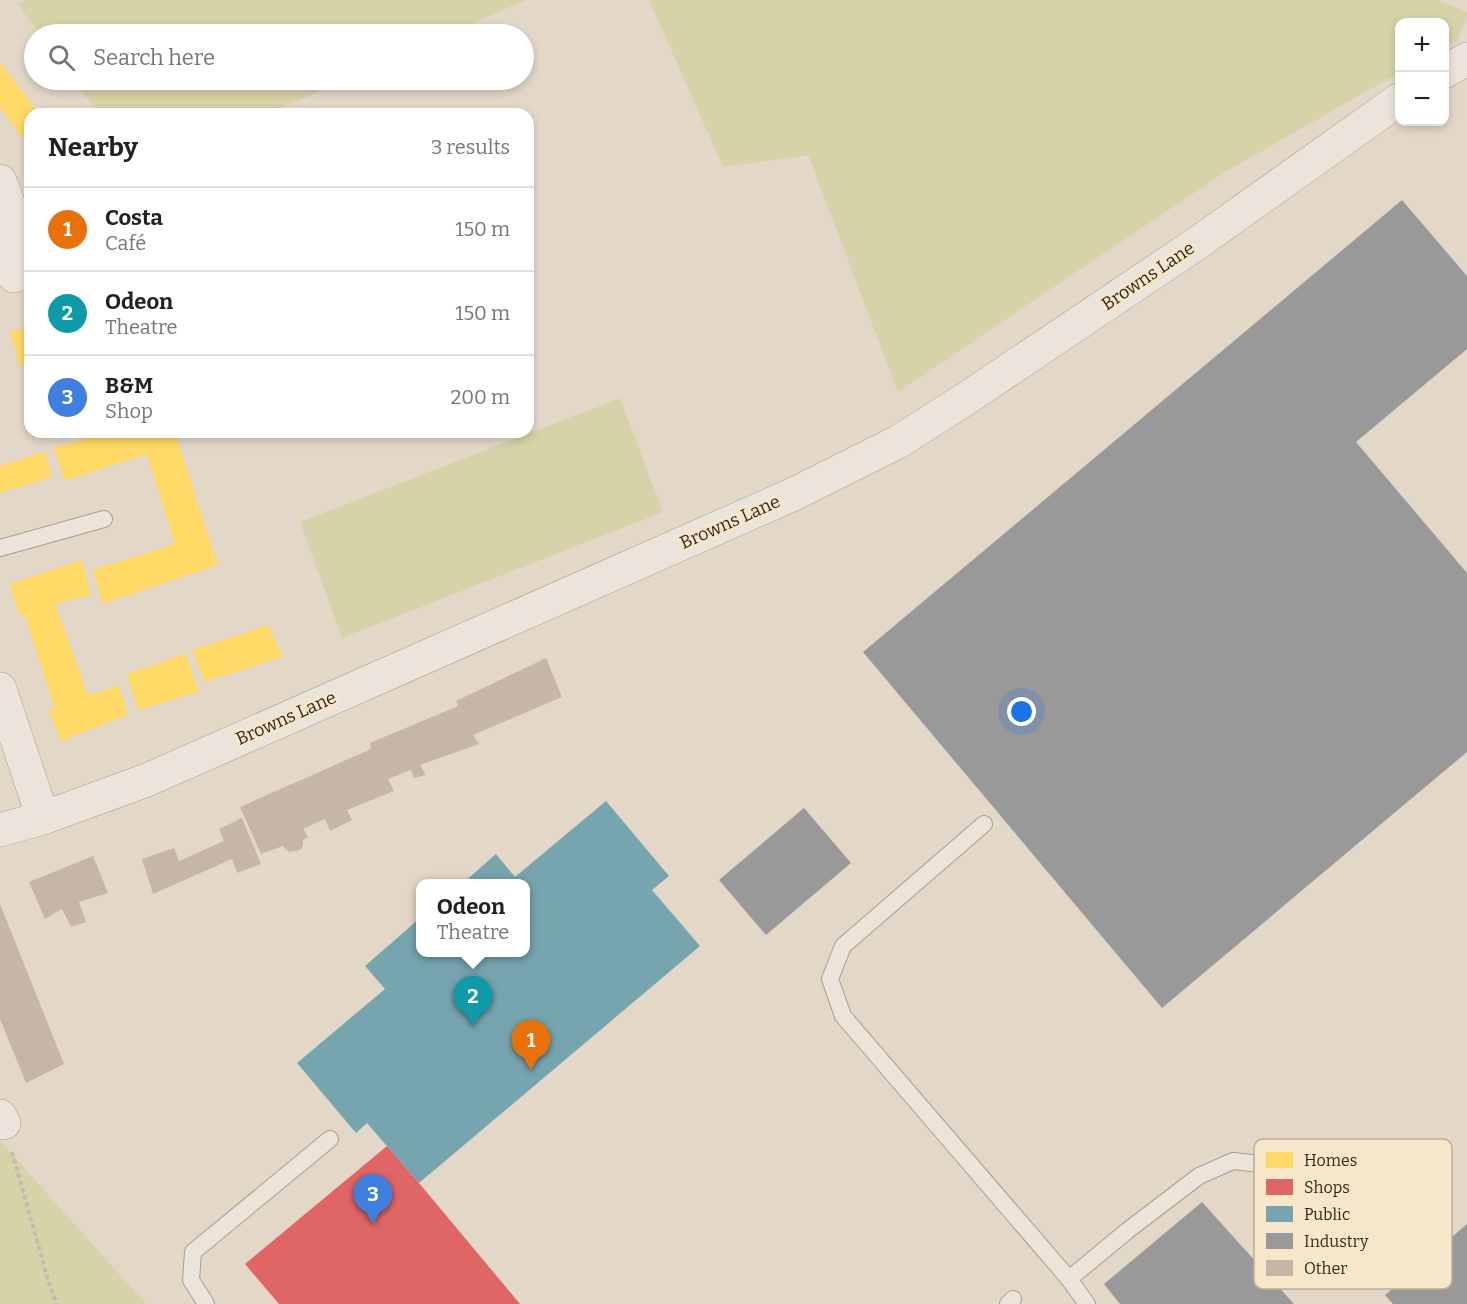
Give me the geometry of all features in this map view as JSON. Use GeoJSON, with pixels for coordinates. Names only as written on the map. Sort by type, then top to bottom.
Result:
{"type":"FeatureCollection","features":[{"type":"Feature","properties":{"kind":"street"},"geometry":{"type":"LineString","coordinates":[[1449,69],[1467,58]]}},
{"type":"Feature","properties":{"kind":"street","name":"Browns Lane"},"geometry":{"type":"LineString","coordinates":[[0,830],[43,818],[158,775],[794,494],[898,442],[1196,244],[1395,103]]}},
{"type":"Feature","properties":{"kind":"street"},"geometry":{"type":"LineString","coordinates":[[0,181],[10,203],[14,223],[14,276]]}},
{"type":"Feature","properties":{"kind":"street"},"geometry":{"type":"LineString","coordinates":[[0,689],[43,818]]}},
{"type":"Feature","properties":{"kind":"lane"},"geometry":{"type":"LineString","coordinates":[[0,548],[104,519]]}},
{"type":"Feature","properties":{"kind":"lane"},"geometry":{"type":"LineString","coordinates":[[984,824],[843,946],[830,979],[843,1016],[1069,1279],[1087,1304]]}},
{"type":"Feature","properties":{"kind":"lane"},"geometry":{"type":"LineString","coordinates":[[206,1304],[191,1280],[192,1252],[330,1139]]}},
{"type":"Feature","properties":{"kind":"lane"},"geometry":{"type":"LineString","coordinates":[[1069,1279],[1199,1176],[1233,1161],[1254,1163]]}},
{"type":"Feature","properties":{"kind":"path"},"geometry":{"type":"LineString","coordinates":[[2,1119],[50,1287],[57,1304]]}},
{"type":"Feature","properties":{"kind":"shaded area"},"geometry":{"type":"Polygon","coordinates":[[[25,0],[526,0],[471,24],[32,24],[18,5],[25,0]]]}},
{"type":"Feature","properties":{"kind":"shaded area"},"geometry":{"type":"Polygon","coordinates":[[[649,0],[1438,0],[1467,12],[1457,41],[1449,46],[1449,18],[1395,18],[1395,75],[1222,174],[898,392],[808,155],[723,167],[649,0]]]}},
{"type":"Feature","properties":{"kind":"shaded area"},"geometry":{"type":"Polygon","coordinates":[[[81,90],[322,90],[281,108],[95,108],[81,90]]]}},
{"type":"Feature","properties":{"kind":"shaded area"},"geometry":{"type":"Polygon","coordinates":[[[620,398],[663,512],[342,638],[300,522],[517,438],[534,438],[534,431],[620,398]]]}},
{"type":"Feature","properties":{"kind":"shaded area"},"geometry":{"type":"Polygon","coordinates":[[[0,1141],[146,1304],[0,1304],[0,1141]]]}},
{"type":"Feature","properties":{"kind":"building: Homes"},"geometry":{"type":"Polygon","coordinates":[[[0,62],[34,108],[24,108],[24,140],[0,108],[0,62]]]}},
{"type":"Feature","properties":{"kind":"building: Homes"},"geometry":{"type":"Polygon","coordinates":[[[24,328],[24,365],[20,366],[10,332],[24,328]]]}},
{"type":"Feature","properties":{"kind":"building: Homes"},"geometry":{"type":"Polygon","coordinates":[[[87,438],[177,438],[218,565],[103,604],[93,570],[175,544],[147,454],[65,481],[54,448],[87,438]]]}},
{"type":"Feature","properties":{"kind":"building: Homes"},"geometry":{"type":"Polygon","coordinates":[[[45,452],[52,477],[0,493],[0,466],[45,452]]]}},
{"type":"Feature","properties":{"kind":"building: Homes"},"geometry":{"type":"Polygon","coordinates":[[[82,560],[91,595],[55,604],[88,695],[119,686],[128,715],[61,741],[48,709],[55,709],[25,615],[20,616],[10,584],[82,560]]]}},
{"type":"Feature","properties":{"kind":"building: Homes"},"geometry":{"type":"Polygon","coordinates":[[[269,625],[282,657],[205,682],[192,650],[269,625]]]}},
{"type":"Feature","properties":{"kind":"building: Homes"},"geometry":{"type":"Polygon","coordinates":[[[186,654],[199,692],[138,710],[127,674],[186,654]]]}},
{"type":"Feature","properties":{"kind":"building: Shops"},"geometry":{"type":"Polygon","coordinates":[[[387,1146],[520,1304],[279,1304],[245,1264],[387,1146]]]}},
{"type":"Feature","properties":{"kind":"building: Public"},"geometry":{"type":"Polygon","coordinates":[[[606,801],[669,876],[652,890],[700,946],[419,1183],[367,1123],[356,1133],[297,1063],[385,989],[365,966],[416,921],[416,957],[530,957],[530,879],[468,879],[496,854],[515,877],[606,801]]]}},
{"type":"Feature","properties":{"kind":"building: Industry"},"geometry":{"type":"Polygon","coordinates":[[[1402,200],[1467,276],[1467,349],[1356,442],[1467,573],[1467,752],[1162,1008],[863,652],[1402,200]]]}},
{"type":"Feature","properties":{"kind":"building: Industry"},"geometry":{"type":"Polygon","coordinates":[[[804,808],[851,863],[766,935],[719,880],[804,808]]]}},
{"type":"Feature","properties":{"kind":"building: Industry"},"geometry":{"type":"Polygon","coordinates":[[[1202,1202],[1254,1260],[1254,1289],[1280,1289],[1294,1304],[1120,1304],[1104,1284],[1202,1202]]]}},
{"type":"Feature","properties":{"kind":"building: Industry"},"geometry":{"type":"Polygon","coordinates":[[[1467,1224],[1467,1304],[1393,1304],[1385,1295],[1392,1289],[1452,1289],[1452,1237],[1467,1224]]]}},
{"type":"Feature","properties":{"kind":"building: Other"},"geometry":{"type":"Polygon","coordinates":[[[546,658],[562,697],[473,735],[479,744],[420,765],[426,775],[414,778],[411,770],[388,779],[394,791],[347,810],[352,820],[330,831],[325,819],[303,829],[308,837],[303,840],[300,850],[289,852],[283,846],[261,854],[240,807],[371,749],[370,743],[458,706],[456,701],[546,658]]]}},
{"type":"Feature","properties":{"kind":"building: Other"},"geometry":{"type":"Polygon","coordinates":[[[242,818],[261,864],[237,873],[232,859],[153,894],[142,859],[174,848],[179,861],[224,841],[219,829],[242,818]]]}},
{"type":"Feature","properties":{"kind":"building: Other"},"geometry":{"type":"Polygon","coordinates":[[[93,856],[108,893],[79,902],[86,922],[71,927],[62,909],[45,919],[29,882],[93,856]]]}},
{"type":"Feature","properties":{"kind":"building: Other"},"geometry":{"type":"Polygon","coordinates":[[[0,904],[64,1064],[26,1083],[0,1019],[0,904]]]}},
{"type":"Feature","properties":{"kind":"place","name":"Odeon"},"geometry":{"type":"Point","coordinates":[473,1026]}},
{"type":"Feature","properties":{"kind":"place","name":"Costa"},"geometry":{"type":"Point","coordinates":[531,1070]}},
{"type":"Feature","properties":{"kind":"place","name":"B&M"},"geometry":{"type":"Point","coordinates":[373,1224]}}]}
